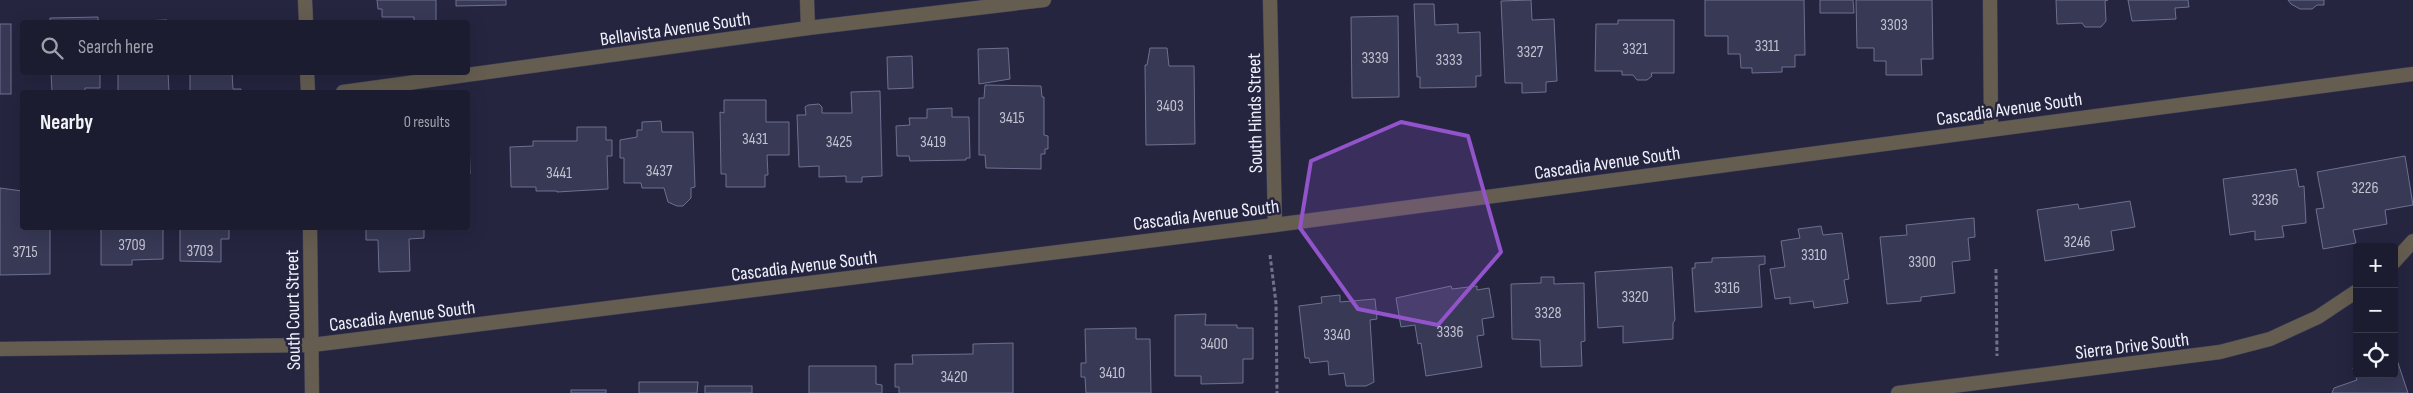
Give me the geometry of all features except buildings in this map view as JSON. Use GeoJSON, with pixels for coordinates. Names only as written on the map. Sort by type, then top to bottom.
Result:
{"type":"FeatureCollection","features":[{"type":"Feature","properties":{"kind":"street"},"geometry":{"type":"LineString","coordinates":[[306,0],[306,20]]}},
{"type":"Feature","properties":{"kind":"street"},"geometry":{"type":"LineString","coordinates":[[807,0],[808,28]]}},
{"type":"Feature","properties":{"kind":"street","name":"Bellavista Avenue South"},"geometry":{"type":"LineString","coordinates":[[470,75],[808,28],[1044,0]]}},
{"type":"Feature","properties":{"kind":"street","name":"South Hinds Street"},"geometry":{"type":"LineString","coordinates":[[1270,0],[1275,225]]}},
{"type":"Feature","properties":{"kind":"street"},"geometry":{"type":"LineString","coordinates":[[1990,0],[1992,130]]}},
{"type":"Feature","properties":{"kind":"street","name":"Cascadia Avenue South"},"geometry":{"type":"LineString","coordinates":[[0,349],[312,345],[1275,225],[2413,74]]}},
{"type":"Feature","properties":{"kind":"street"},"geometry":{"type":"LineString","coordinates":[[307,75],[308,90]]}},
{"type":"Feature","properties":{"kind":"street","name":"Bellavista Avenue South"},"geometry":{"type":"LineString","coordinates":[[358,90],[467,75]]}},
{"type":"Feature","properties":{"kind":"street","name":"South Court Street"},"geometry":{"type":"LineString","coordinates":[[310,230],[312,393]]}},
{"type":"Feature","properties":{"kind":"street"},"geometry":{"type":"LineString","coordinates":[[2398,258],[2413,241]]}},
{"type":"Feature","properties":{"kind":"street","name":"Sierra Drive South"},"geometry":{"type":"LineString","coordinates":[[1898,393],[2220,352],[2270,339],[2318,318],[2353,294]]}},
{"type":"Feature","properties":{"kind":"path"},"geometry":{"type":"LineString","coordinates":[[1270,255],[1276,303],[1277,393]]}},
{"type":"Feature","properties":{"kind":"path"},"geometry":{"type":"LineString","coordinates":[[1996,269],[1997,365]]}},
{"type":"Feature","properties":{"kind":"highlighted area"},"geometry":{"type":"Polygon","coordinates":[[[1401,122],[1468,136],[1501,252],[1438,325],[1358,309],[1300,228],[1311,161],[1401,122]]]}}]}
